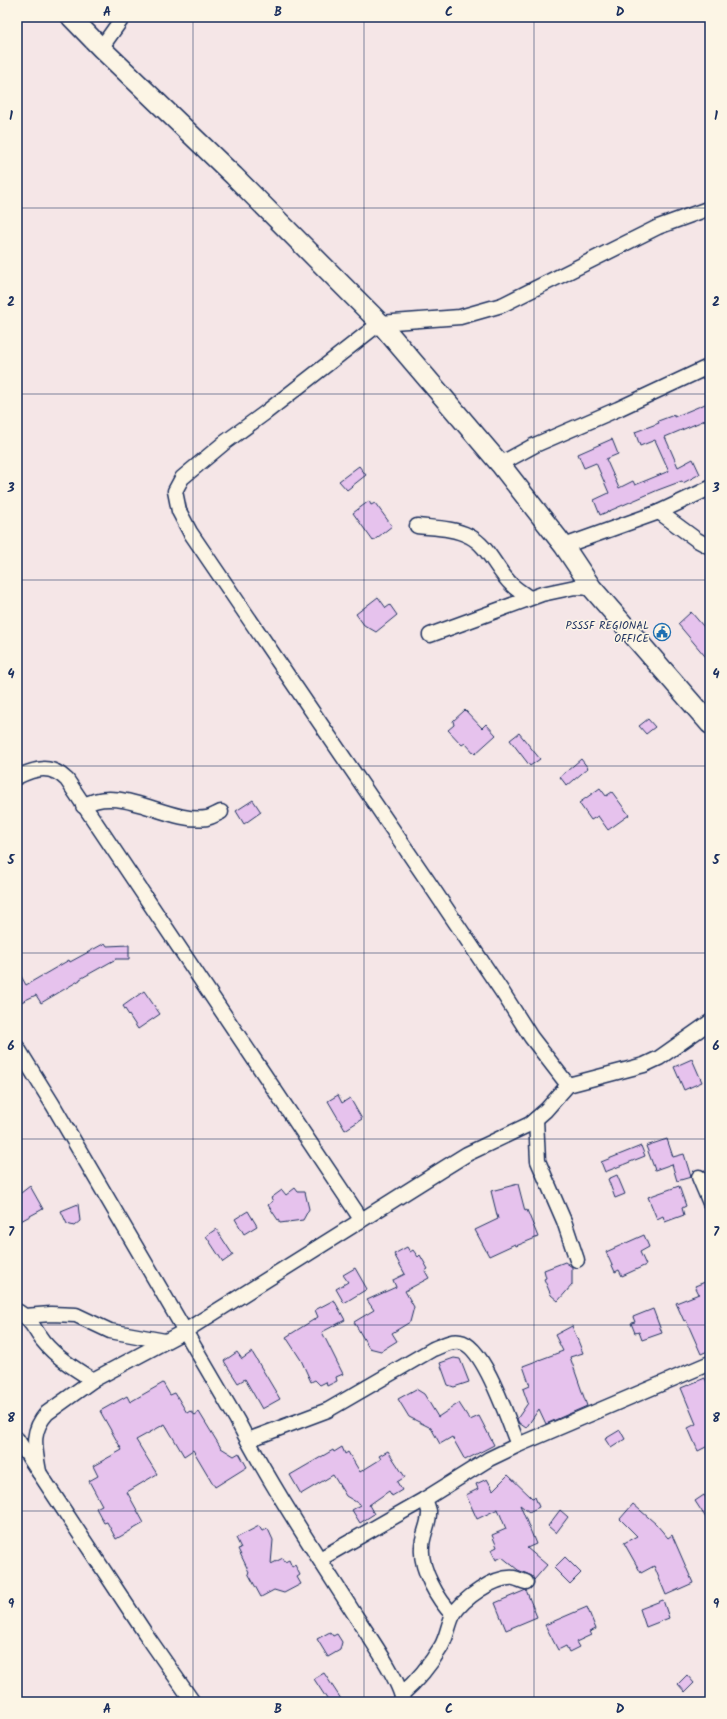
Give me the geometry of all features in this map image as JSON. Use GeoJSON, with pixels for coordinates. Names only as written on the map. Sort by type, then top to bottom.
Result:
{"type":"FeatureCollection","features":[{"type":"Feature","properties":{"kind":"street"},"geometry":{"type":"LineString","coordinates":[[71,17],[101,48],[239,181],[380,323],[500,464],[564,546],[592,588],[710,724]]}},
{"type":"Feature","properties":{"kind":"street"},"geometry":{"type":"LineString","coordinates":[[101,48],[124,17]]}},
{"type":"Feature","properties":{"kind":"street"},"geometry":{"type":"LineString","coordinates":[[568,1085],[531,1037],[457,924],[190,532],[179,511],[175,491],[182,478],[196,464],[265,413],[380,323],[460,317],[502,305],[658,227],[710,208]]}},
{"type":"Feature","properties":{"kind":"street"},"geometry":{"type":"LineString","coordinates":[[500,464],[535,445],[618,409],[710,366]]}},
{"type":"Feature","properties":{"kind":"street"},"geometry":{"type":"LineString","coordinates":[[564,546],[659,512],[710,488]]}},
{"type":"Feature","properties":{"kind":"street"},"geometry":{"type":"LineString","coordinates":[[659,512],[697,540],[710,547]]}},
{"type":"Feature","properties":{"kind":"street"},"geometry":{"type":"LineString","coordinates":[[417,526],[451,530],[470,536],[489,554],[512,586],[530,598]]}},
{"type":"Feature","properties":{"kind":"street"},"geometry":{"type":"LineString","coordinates":[[430,635],[530,598],[561,589],[575,587],[592,588]]}},
{"type":"Feature","properties":{"kind":"street"},"geometry":{"type":"LineString","coordinates":[[17,777],[37,769],[46,768],[56,771],[67,780],[361,1219]]}},
{"type":"Feature","properties":{"kind":"street"},"geometry":{"type":"LineString","coordinates":[[84,806],[92,801],[102,799],[123,801],[189,818],[209,818],[221,812]]}},
{"type":"Feature","properties":{"kind":"street"},"geometry":{"type":"LineString","coordinates":[[38,1472],[35,1437],[36,1429],[41,1420],[47,1412],[93,1380],[185,1331],[361,1219],[467,1154],[514,1132],[536,1119],[568,1085],[644,1066],[659,1058],[710,1022]]}},
{"type":"Feature","properties":{"kind":"street"},"geometry":{"type":"LineString","coordinates":[[17,1046],[248,1440],[388,1667],[402,1698],[416,1683],[430,1664],[442,1645],[453,1615],[462,1604],[492,1582],[514,1578],[526,1582]]}},
{"type":"Feature","properties":{"kind":"street"},"geometry":{"type":"LineString","coordinates":[[536,1119],[538,1161],[564,1221],[577,1260]]}},
{"type":"Feature","properties":{"kind":"street"},"geometry":{"type":"LineString","coordinates":[[699,1177],[710,1203]]}},
{"type":"Feature","properties":{"kind":"street"},"geometry":{"type":"LineString","coordinates":[[21,1313],[76,1315],[110,1331],[165,1341]]}},
{"type":"Feature","properties":{"kind":"street"},"geometry":{"type":"LineString","coordinates":[[21,1313],[52,1350],[69,1365],[93,1380]]}},
{"type":"Feature","properties":{"kind":"street"},"geometry":{"type":"LineString","coordinates":[[248,1440],[328,1410],[433,1349],[448,1343],[460,1342],[470,1347],[484,1364],[518,1445]]}},
{"type":"Feature","properties":{"kind":"street"},"geometry":{"type":"LineString","coordinates":[[320,1559],[425,1499],[489,1459],[518,1445],[710,1363]]}},
{"type":"Feature","properties":{"kind":"street"},"geometry":{"type":"LineString","coordinates":[[17,1439],[145,1633],[193,1702]]}},
{"type":"Feature","properties":{"kind":"street"},"geometry":{"type":"LineString","coordinates":[[425,1499],[429,1511],[421,1548],[423,1560],[440,1600],[453,1615]]}},
{"type":"Feature","properties":{"kind":"building"},"geometry":{"type":"Polygon","coordinates":[[[710,402],[710,418],[665,437],[678,467],[693,459],[700,474],[683,483],[682,481],[658,490],[600,515],[594,500],[609,493],[596,463],[584,468],[578,454],[612,439],[618,454],[606,459],[619,488],[633,481],[635,485],[669,471],[655,440],[640,446],[635,432],[659,423],[658,421],[674,415],[674,417],[710,402]]]}},
{"type":"Feature","properties":{"kind":"building"},"geometry":{"type":"Polygon","coordinates":[[[359,466],[366,475],[347,490],[339,481],[359,466]]]}},
{"type":"Feature","properties":{"kind":"building"},"geometry":{"type":"Polygon","coordinates":[[[369,501],[371,505],[375,503],[392,526],[373,541],[353,513],[369,501]]]}},
{"type":"Feature","properties":{"kind":"building"},"geometry":{"type":"Polygon","coordinates":[[[378,597],[386,608],[390,605],[397,615],[376,632],[364,625],[356,614],[378,597]]]}},
{"type":"Feature","properties":{"kind":"building"},"geometry":{"type":"Polygon","coordinates":[[[691,612],[710,634],[710,662],[678,624],[691,612]]]}},
{"type":"Feature","properties":{"kind":"building"},"geometry":{"type":"Polygon","coordinates":[[[465,710],[482,728],[486,724],[496,735],[475,754],[465,743],[462,745],[448,730],[454,725],[453,721],[465,710]]]}},
{"type":"Feature","properties":{"kind":"building"},"geometry":{"type":"Polygon","coordinates":[[[648,719],[655,727],[646,734],[639,726],[648,719]]]}},
{"type":"Feature","properties":{"kind":"building"},"geometry":{"type":"Polygon","coordinates":[[[519,733],[540,759],[530,766],[510,740],[519,733]]]}},
{"type":"Feature","properties":{"kind":"building"},"geometry":{"type":"Polygon","coordinates":[[[581,759],[588,768],[567,786],[560,777],[581,759]]]}},
{"type":"Feature","properties":{"kind":"building"},"geometry":{"type":"Polygon","coordinates":[[[600,788],[606,796],[612,792],[629,815],[608,830],[598,816],[591,820],[579,803],[600,788]]]}},
{"type":"Feature","properties":{"kind":"building"},"geometry":{"type":"Polygon","coordinates":[[[253,800],[261,812],[244,824],[236,811],[253,800]]]}},
{"type":"Feature","properties":{"kind":"building"},"geometry":{"type":"Polygon","coordinates":[[[105,943],[107,946],[129,945],[129,959],[116,959],[41,1003],[36,995],[17,1004],[17,969],[26,985],[69,960],[70,962],[105,943]]]}},
{"type":"Feature","properties":{"kind":"building"},"geometry":{"type":"Polygon","coordinates":[[[144,991],[160,1014],[138,1029],[123,1006],[144,991]]]}},
{"type":"Feature","properties":{"kind":"building"},"geometry":{"type":"Polygon","coordinates":[[[692,1059],[702,1082],[684,1090],[674,1067],[692,1059]]]}},
{"type":"Feature","properties":{"kind":"building"},"geometry":{"type":"Polygon","coordinates":[[[338,1095],[342,1103],[350,1098],[362,1119],[345,1130],[328,1101],[338,1095]]]}},
{"type":"Feature","properties":{"kind":"building"},"geometry":{"type":"Polygon","coordinates":[[[667,1139],[673,1157],[684,1154],[691,1177],[677,1181],[672,1164],[655,1170],[646,1146],[667,1139]]]}},
{"type":"Feature","properties":{"kind":"building"},"geometry":{"type":"Polygon","coordinates":[[[641,1146],[645,1156],[605,1172],[601,1162],[641,1146]]]}},
{"type":"Feature","properties":{"kind":"building"},"geometry":{"type":"Polygon","coordinates":[[[617,1175],[625,1194],[615,1198],[608,1179],[617,1175]]]}},
{"type":"Feature","properties":{"kind":"building"},"geometry":{"type":"Polygon","coordinates":[[[518,1184],[525,1211],[527,1210],[538,1237],[516,1246],[515,1244],[489,1256],[475,1230],[498,1219],[491,1191],[518,1184]]]}},
{"type":"Feature","properties":{"kind":"building"},"geometry":{"type":"Polygon","coordinates":[[[30,1186],[43,1209],[17,1223],[17,1196],[30,1186]]]}},
{"type":"Feature","properties":{"kind":"building"},"geometry":{"type":"Polygon","coordinates":[[[679,1186],[686,1206],[682,1208],[684,1215],[665,1222],[663,1216],[657,1219],[648,1197],[679,1186]]]}},
{"type":"Feature","properties":{"kind":"building"},"geometry":{"type":"Polygon","coordinates":[[[295,1188],[298,1192],[305,1192],[309,1209],[303,1220],[280,1223],[268,1205],[273,1201],[271,1198],[282,1190],[286,1195],[295,1188]]]}},
{"type":"Feature","properties":{"kind":"building"},"geometry":{"type":"Polygon","coordinates":[[[78,1204],[80,1221],[74,1226],[67,1224],[61,1211],[78,1204]]]}},
{"type":"Feature","properties":{"kind":"building"},"geometry":{"type":"Polygon","coordinates":[[[248,1211],[257,1226],[244,1234],[235,1219],[248,1211]]]}},
{"type":"Feature","properties":{"kind":"building"},"geometry":{"type":"Polygon","coordinates":[[[216,1229],[233,1255],[223,1262],[206,1236],[216,1229]]]}},
{"type":"Feature","properties":{"kind":"building"},"geometry":{"type":"Polygon","coordinates":[[[644,1235],[649,1247],[640,1252],[646,1265],[622,1276],[619,1270],[615,1272],[606,1252],[644,1235]]]}},
{"type":"Feature","properties":{"kind":"building"},"geometry":{"type":"Polygon","coordinates":[[[407,1247],[410,1252],[413,1250],[418,1257],[420,1255],[428,1269],[425,1271],[429,1278],[405,1291],[414,1307],[410,1322],[392,1333],[397,1341],[381,1351],[369,1348],[354,1322],[374,1310],[367,1300],[396,1287],[393,1280],[405,1274],[394,1254],[407,1247]]]}},
{"type":"Feature","properties":{"kind":"building"},"geometry":{"type":"Polygon","coordinates":[[[565,1262],[572,1267],[572,1285],[558,1301],[551,1295],[544,1279],[546,1278],[544,1270],[565,1262]]]}},
{"type":"Feature","properties":{"kind":"building"},"geometry":{"type":"Polygon","coordinates":[[[355,1268],[367,1289],[344,1303],[336,1289],[348,1282],[343,1275],[355,1268]]]}},
{"type":"Feature","properties":{"kind":"building"},"geometry":{"type":"Polygon","coordinates":[[[710,1280],[710,1350],[701,1354],[686,1320],[684,1321],[676,1303],[699,1294],[695,1286],[710,1280]]]}},
{"type":"Feature","properties":{"kind":"building"},"geometry":{"type":"Polygon","coordinates":[[[334,1300],[345,1320],[322,1332],[343,1374],[336,1377],[337,1381],[327,1386],[326,1382],[320,1385],[315,1380],[311,1382],[301,1360],[286,1337],[318,1317],[315,1310],[334,1300]]]}},
{"type":"Feature","properties":{"kind":"building"},"geometry":{"type":"Polygon","coordinates":[[[653,1309],[662,1333],[642,1340],[639,1332],[635,1333],[631,1323],[635,1322],[633,1317],[653,1309]]]}},
{"type":"Feature","properties":{"kind":"building"},"geometry":{"type":"Polygon","coordinates":[[[572,1326],[583,1353],[570,1357],[587,1406],[546,1424],[539,1409],[526,1428],[519,1423],[517,1419],[528,1403],[523,1389],[530,1386],[523,1366],[563,1351],[555,1335],[572,1326]]]}},
{"type":"Feature","properties":{"kind":"building"},"geometry":{"type":"Polygon","coordinates":[[[237,1352],[242,1359],[252,1352],[280,1399],[262,1409],[245,1379],[238,1383],[224,1361],[237,1352]]]}},
{"type":"Feature","properties":{"kind":"building"},"geometry":{"type":"Polygon","coordinates":[[[454,1358],[460,1359],[469,1382],[454,1387],[448,1385],[440,1363],[454,1358]]]}},
{"type":"Feature","properties":{"kind":"building"},"geometry":{"type":"Polygon","coordinates":[[[705,1378],[710,1390],[710,1445],[698,1451],[688,1428],[696,1424],[681,1388],[705,1378]]]}},
{"type":"Feature","properties":{"kind":"building"},"geometry":{"type":"Polygon","coordinates":[[[163,1383],[170,1395],[175,1393],[187,1413],[190,1411],[195,1415],[199,1412],[221,1448],[234,1456],[239,1453],[247,1467],[215,1487],[193,1450],[184,1456],[165,1424],[136,1440],[157,1474],[127,1492],[144,1523],[116,1539],[107,1522],[104,1523],[96,1508],[102,1505],[89,1481],[98,1476],[93,1466],[122,1450],[100,1411],[127,1396],[130,1402],[163,1383]]]}},
{"type":"Feature","properties":{"kind":"building"},"geometry":{"type":"Polygon","coordinates":[[[416,1389],[424,1394],[438,1417],[459,1403],[470,1420],[479,1416],[494,1445],[465,1460],[452,1437],[440,1444],[431,1428],[409,1417],[398,1399],[416,1389]]]}},
{"type":"Feature","properties":{"kind":"building"},"geometry":{"type":"Polygon","coordinates":[[[620,1430],[625,1439],[611,1448],[605,1439],[620,1430]]]}},
{"type":"Feature","properties":{"kind":"building"},"geometry":{"type":"Polygon","coordinates":[[[342,1447],[345,1454],[348,1452],[360,1472],[381,1459],[379,1456],[388,1451],[405,1477],[397,1482],[402,1490],[392,1496],[389,1491],[369,1505],[374,1514],[360,1523],[352,1510],[361,1505],[346,1496],[333,1475],[301,1494],[290,1475],[333,1450],[334,1452],[342,1447]]]}},
{"type":"Feature","properties":{"kind":"building"},"geometry":{"type":"Polygon","coordinates":[[[508,1475],[532,1498],[535,1497],[539,1507],[529,1512],[520,1505],[536,1544],[527,1548],[547,1565],[534,1580],[532,1576],[518,1570],[502,1557],[496,1560],[491,1550],[497,1547],[492,1535],[506,1529],[498,1509],[477,1519],[466,1495],[478,1489],[476,1484],[487,1479],[493,1490],[508,1475]]]}},
{"type":"Feature","properties":{"kind":"building"},"geometry":{"type":"Polygon","coordinates":[[[704,1495],[710,1503],[710,1524],[695,1501],[704,1495]]]}},
{"type":"Feature","properties":{"kind":"building"},"geometry":{"type":"Polygon","coordinates":[[[633,1504],[656,1524],[668,1538],[672,1535],[693,1583],[666,1595],[654,1566],[641,1573],[624,1543],[637,1536],[620,1519],[633,1504]]]}},
{"type":"Feature","properties":{"kind":"building"},"geometry":{"type":"Polygon","coordinates":[[[560,1510],[568,1517],[556,1533],[548,1526],[560,1510]]]}},
{"type":"Feature","properties":{"kind":"building"},"geometry":{"type":"Polygon","coordinates":[[[259,1526],[262,1531],[268,1529],[273,1540],[271,1564],[283,1558],[285,1562],[289,1560],[292,1567],[295,1565],[300,1575],[297,1577],[301,1584],[284,1593],[274,1590],[261,1597],[248,1573],[249,1572],[238,1549],[241,1548],[236,1538],[259,1526]]]}},
{"type":"Feature","properties":{"kind":"building"},"geometry":{"type":"Polygon","coordinates":[[[565,1557],[581,1573],[570,1584],[554,1568],[565,1557]]]}},
{"type":"Feature","properties":{"kind":"building"},"geometry":{"type":"Polygon","coordinates":[[[526,1590],[537,1617],[506,1630],[495,1603],[526,1590]]]}},
{"type":"Feature","properties":{"kind":"building"},"geometry":{"type":"Polygon","coordinates":[[[663,1600],[669,1618],[646,1627],[640,1609],[663,1600]]]}},
{"type":"Feature","properties":{"kind":"building"},"geometry":{"type":"Polygon","coordinates":[[[587,1607],[596,1629],[589,1632],[591,1635],[576,1642],[579,1647],[569,1652],[566,1646],[558,1650],[545,1625],[587,1607]]]}},
{"type":"Feature","properties":{"kind":"building"},"geometry":{"type":"Polygon","coordinates":[[[330,1632],[333,1636],[337,1634],[342,1642],[340,1650],[328,1657],[317,1639],[330,1632]]]}},
{"type":"Feature","properties":{"kind":"building"},"geometry":{"type":"Polygon","coordinates":[[[324,1673],[343,1702],[329,1702],[314,1679],[324,1673]]]}},
{"type":"Feature","properties":{"kind":"building"},"geometry":{"type":"Polygon","coordinates":[[[687,1675],[694,1683],[685,1692],[678,1684],[687,1675]]]}},
{"type":"Feature","properties":{"kind":"place","name":"PSSSF REGIONAL OFFICE"},"geometry":{"type":"Point","coordinates":[662,632]}}]}
